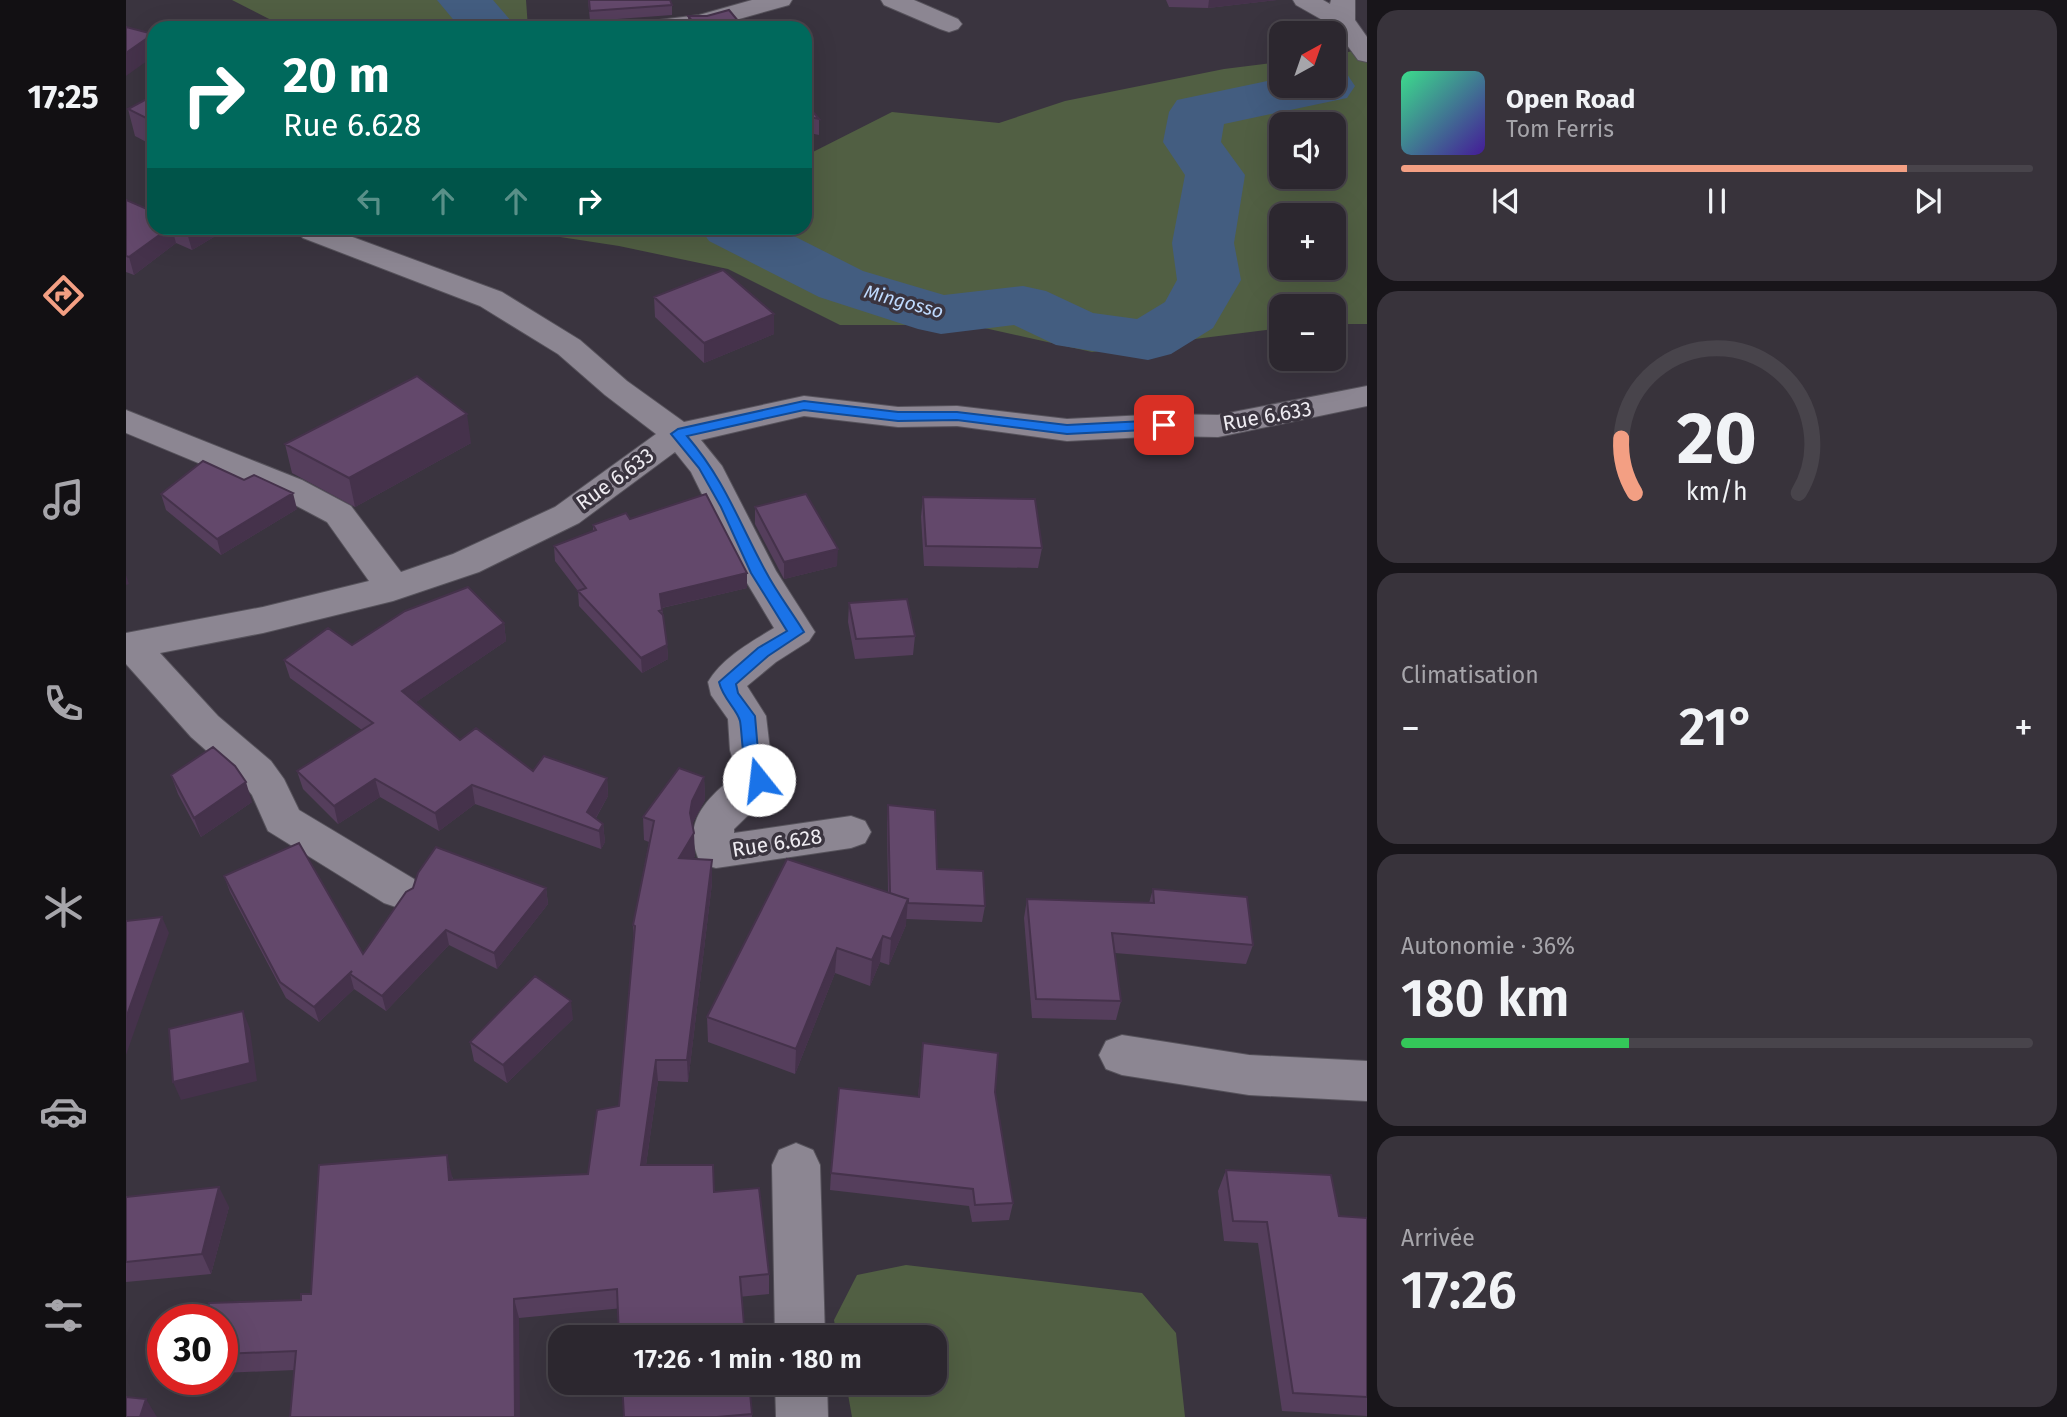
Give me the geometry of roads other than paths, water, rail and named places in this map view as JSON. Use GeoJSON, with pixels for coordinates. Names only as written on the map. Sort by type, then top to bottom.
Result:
{"type":"FeatureCollection","features":[{"type":"Feature","properties":{"kind":"street"},"geometry":{"type":"LineString","coordinates":[[704,21],[780,0]]}},
{"type":"Feature","properties":{"kind":"street"},"geometry":{"type":"LineString","coordinates":[[893,0],[949,24]]}},
{"type":"Feature","properties":{"kind":"street"},"geometry":{"type":"LineString","coordinates":[[1306,0],[1342,10],[1367,54]]}},
{"type":"Feature","properties":{"kind":"street"},"geometry":{"type":"LineString","coordinates":[[321,235],[491,299],[569,347],[616,388],[678,434]]}},
{"type":"Feature","properties":{"kind":"street","name":"Rue 6.633"},"geometry":{"type":"LineString","coordinates":[[128,646],[263,620],[393,588],[466,563],[567,514],[678,434],[804,406],[898,417],[957,416],[1067,430],[1164,425],[1218,426],[1367,396]]}},
{"type":"Feature","properties":{"kind":"street"},"geometry":{"type":"LineString","coordinates":[[126,421],[290,488],[339,514],[393,588]]}},
{"type":"Feature","properties":{"kind":"street","name":"Rue 6.628"},"geometry":{"type":"LineString","coordinates":[[678,434],[705,466],[759,573],[796,632],[763,652],[727,682],[730,695],[747,716],[750,751],[759,780],[713,824],[716,852],[851,832]]}},
{"type":"Feature","properties":{"kind":"street"},"geometry":{"type":"LineString","coordinates":[[128,646],[215,737],[253,765],[273,791],[282,820],[399,891]]}},
{"type":"Feature","properties":{"kind":"street"},"geometry":{"type":"LineString","coordinates":[[1122,1055],[1249,1075],[1367,1081]]}},
{"type":"Feature","properties":{"kind":"street"},"geometry":{"type":"LineString","coordinates":[[796,1165],[800,1325]]}},
{"type":"Feature","properties":{"kind":"street"},"geometry":{"type":"LineString","coordinates":[[802,1395],[802,1417]]}},
{"type":"Feature","properties":{"kind":"waterway","name":"Mingosso"},"geometry":{"type":"LineString","coordinates":[[463,0],[484,21]]}},
{"type":"Feature","properties":{"kind":"waterway","name":"Mingosso"},"geometry":{"type":"LineString","coordinates":[[745,235],[841,284],[941,315],[1023,305],[1079,331],[1148,340],[1190,314],[1209,280],[1203,243],[1215,175],[1192,142],[1197,112],[1269,98]]}}]}
